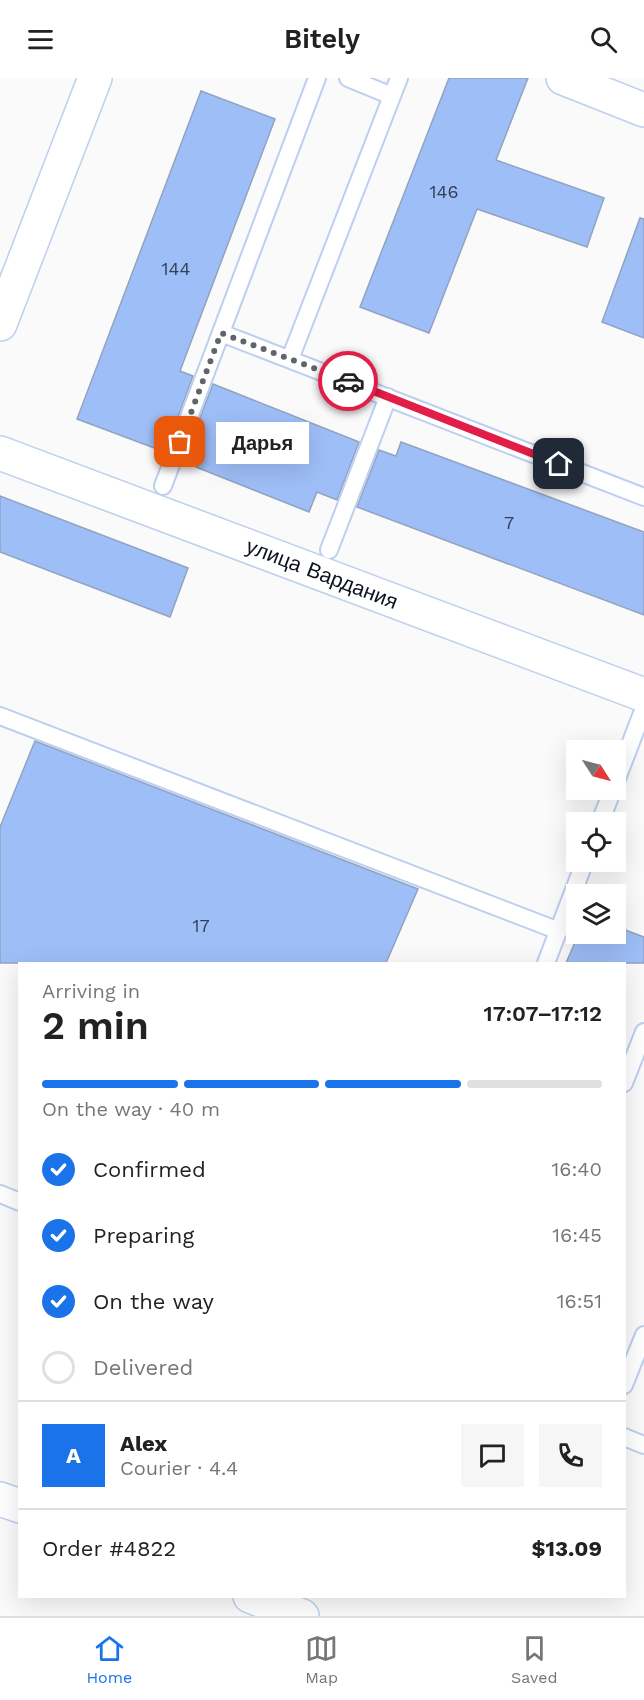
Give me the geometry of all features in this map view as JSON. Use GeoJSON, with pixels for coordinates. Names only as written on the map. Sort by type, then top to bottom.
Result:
{"type":"FeatureCollection","features":[{"type":"Feature","properties":{"kind":"street"},"geometry":{"type":"LineString","coordinates":[[0,324],[95,78]]}},
{"type":"Feature","properties":{"kind":"street"},"geometry":{"type":"LineString","coordinates":[[563,78],[644,110]]}},
{"type":"Feature","properties":{"kind":"street","name":"улица Вардания"},"geometry":{"type":"LineString","coordinates":[[0,453],[644,696]]}},
{"type":"Feature","properties":{"kind":"street"},"geometry":{"type":"LineString","coordinates":[[0,1499],[18,1505]]}},
{"type":"Feature","properties":{"kind":"street"},"geometry":{"type":"LineString","coordinates":[[258,1598],[302,1609]]}},
{"type":"Feature","properties":{"kind":"lane"},"geometry":{"type":"LineString","coordinates":[[164,486],[317,78]]}},
{"type":"Feature","properties":{"kind":"lane"},"geometry":{"type":"LineString","coordinates":[[348,78],[392,96]]}},
{"type":"Feature","properties":{"kind":"lane"},"geometry":{"type":"LineString","coordinates":[[290,359],[399,78]]}},
{"type":"Feature","properties":{"kind":"lane"},"geometry":{"type":"LineString","coordinates":[[221,333],[644,497]]}},
{"type":"Feature","properties":{"kind":"lane"},"geometry":{"type":"LineString","coordinates":[[329,550],[388,397]]}},
{"type":"Feature","properties":{"kind":"lane"},"geometry":{"type":"LineString","coordinates":[[626,755],[644,708]]}},
{"type":"Feature","properties":{"kind":"lane"},"geometry":{"type":"LineString","coordinates":[[0,716],[559,931]]}},
{"type":"Feature","properties":{"kind":"lane"},"geometry":{"type":"LineString","coordinates":[[546,962],[581,872]]}},
{"type":"Feature","properties":{"kind":"lane"},"geometry":{"type":"LineString","coordinates":[[626,1078],[644,1032]]}},
{"type":"Feature","properties":{"kind":"lane"},"geometry":{"type":"LineString","coordinates":[[0,1194],[18,1201]]}},
{"type":"Feature","properties":{"kind":"lane"},"geometry":{"type":"LineString","coordinates":[[626,1379],[644,1335]]}},
{"type":"Feature","properties":{"kind":"lane"},"geometry":{"type":"LineString","coordinates":[[626,1438],[644,1445]]}},
{"type":"Feature","properties":{"kind":"building"},"geometry":{"type":"Polygon","coordinates":[[[449,78],[528,78],[496,160],[604,198],[587,247],[477,209],[429,333],[360,307],[449,78]]]}},
{"type":"Feature","properties":{"kind":"building"},"geometry":{"type":"Polygon","coordinates":[[[201,91],[275,119],[180,371],[193,376],[165,452],[77,419],[201,91]]]}},
{"type":"Feature","properties":{"kind":"building"},"geometry":{"type":"Polygon","coordinates":[[[640,218],[644,219],[644,338],[602,322],[640,218]]]}},
{"type":"Feature","properties":{"kind":"building"},"geometry":{"type":"Polygon","coordinates":[[[213,384],[359,442],[337,500],[317,492],[309,512],[196,467],[197,464],[184,459],[213,384]]]}},
{"type":"Feature","properties":{"kind":"building"},"geometry":{"type":"Polygon","coordinates":[[[401,442],[644,532],[644,615],[357,507],[379,450],[396,456],[401,442]]]}},
{"type":"Feature","properties":{"kind":"building"},"geometry":{"type":"Polygon","coordinates":[[[0,496],[188,568],[170,617],[0,552],[0,496]]]}},
{"type":"Feature","properties":{"kind":"building"},"geometry":{"type":"Polygon","coordinates":[[[35,741],[418,889],[386,962],[0,963],[0,827],[35,741]]]}},
{"type":"Feature","properties":{"kind":"building"},"geometry":{"type":"Polygon","coordinates":[[[626,930],[644,937],[644,963],[566,962],[574,944],[626,944],[626,930]]]}},
{"type":"Feature","properties":{"kind":"way so far"},"geometry":{"type":"LineString","coordinates":[[180,442],[221,333],[348,381]]}},
{"type":"Feature","properties":{"kind":"place","name":"Дарья"},"geometry":{"type":"Point","coordinates":[180,442]}},
{"type":"Feature","properties":{"kind":"route"},"geometry":{"type":"LineString","coordinates":[[348,381],[559,464]]}}]}
